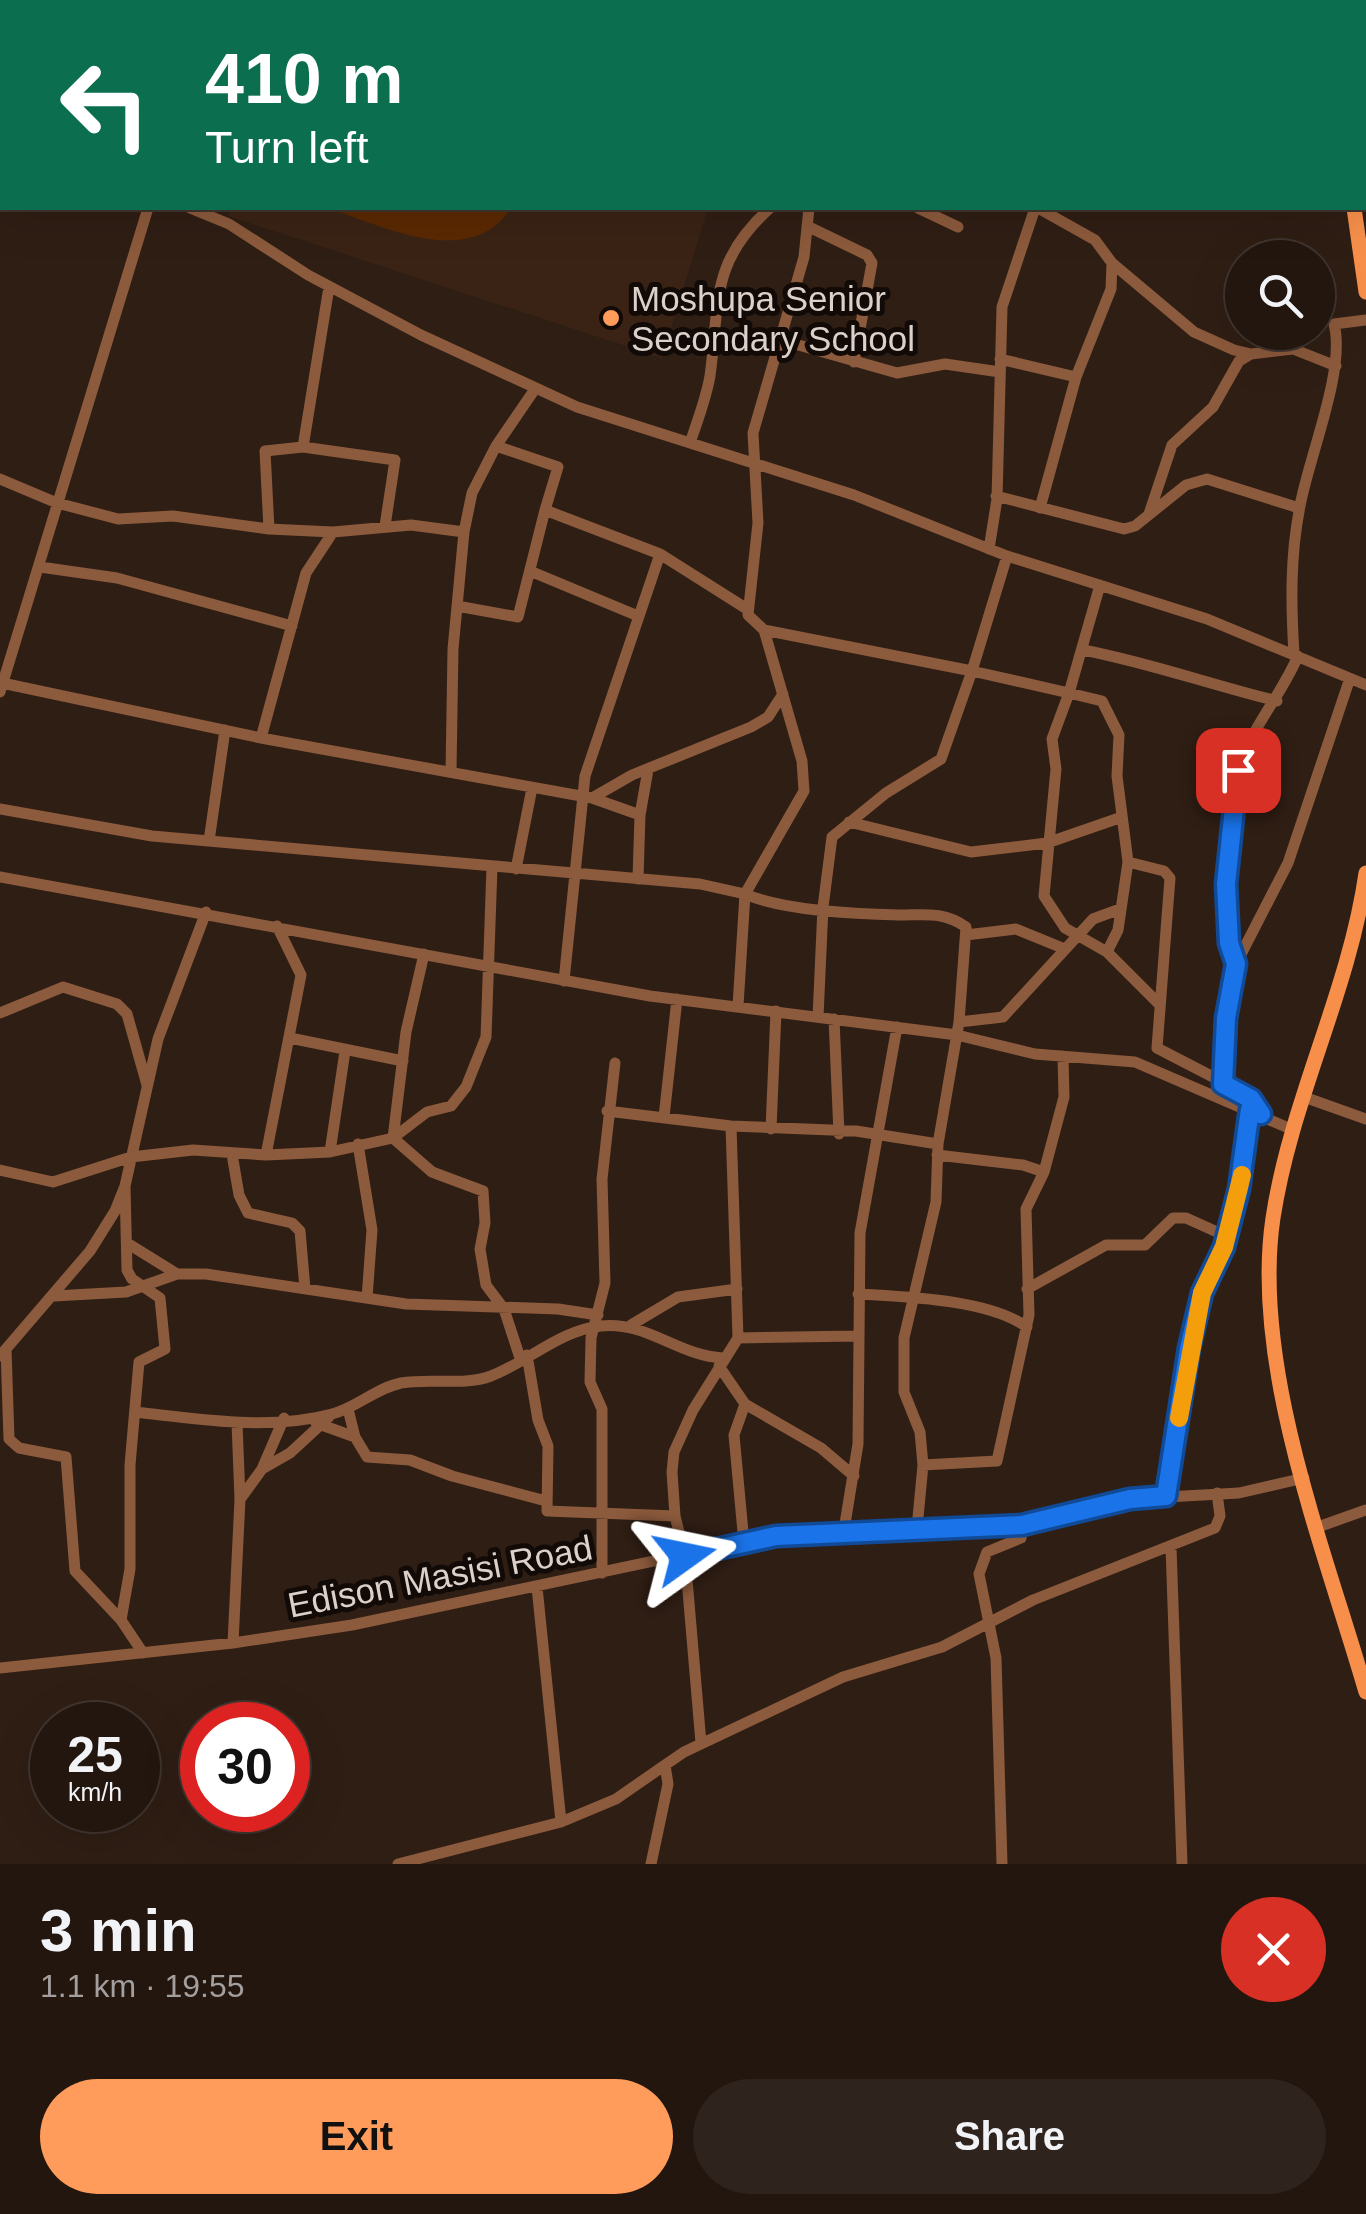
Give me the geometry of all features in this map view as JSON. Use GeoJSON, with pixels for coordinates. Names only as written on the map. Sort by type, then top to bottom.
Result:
{"type":"FeatureCollection","features":[{"type":"Feature","properties":{"kind":"main road"},"geometry":{"type":"LineString","coordinates":[[1354,210],[1366,292]]}},
{"type":"Feature","properties":{"kind":"main road"},"geometry":{"type":"LineString","coordinates":[[1366,873],[1352,952],[1293,1130],[1273,1218],[1268,1298],[1277,1365],[1304,1478],[1366,1692]]}},
{"type":"Feature","properties":{"kind":"street"},"geometry":{"type":"LineString","coordinates":[[147,210],[1,688],[587,798],[640,815]]}},
{"type":"Feature","properties":{"kind":"street"},"geometry":{"type":"LineString","coordinates":[[195,210],[229,224],[330,287],[535,389],[586,410],[870,501],[1006,556],[1207,619],[1366,685]]}},
{"type":"Feature","properties":{"kind":"street"},"geometry":{"type":"LineString","coordinates":[[690,444],[709,380],[713,310],[720,283],[746,230],[768,210]]}},
{"type":"Feature","properties":{"kind":"street"},"geometry":{"type":"LineString","coordinates":[[809,210],[781,340],[753,433],[758,523],[748,616],[764,630],[1102,701],[1119,734],[1128,862],[1118,930],[1107,952]]}},
{"type":"Feature","properties":{"kind":"street"},"geometry":{"type":"LineString","coordinates":[[922,210],[958,227]]}},
{"type":"Feature","properties":{"kind":"street"},"geometry":{"type":"LineString","coordinates":[[989,549],[996,496],[1004,296],[1035,210]]}},
{"type":"Feature","properties":{"kind":"street"},"geometry":{"type":"LineString","coordinates":[[1055,212],[1095,240],[1112,263],[1194,332],[1251,354]]}},
{"type":"Feature","properties":{"kind":"street"},"geometry":{"type":"LineString","coordinates":[[808,226],[866,255],[872,262],[854,362]]}},
{"type":"Feature","properties":{"kind":"street"},"geometry":{"type":"LineString","coordinates":[[1040,508],[1076,377],[1111,289],[1112,263]]}},
{"type":"Feature","properties":{"kind":"street"},"geometry":{"type":"LineString","coordinates":[[303,446],[330,287]]}},
{"type":"Feature","properties":{"kind":"street"},"geometry":{"type":"LineString","coordinates":[[1236,964],[1229,943],[1226,884],[1238,770],[1257,729],[1278,701],[1296,656],[1292,562],[1299,508],[1336,366],[1334,324],[1366,320]]}},
{"type":"Feature","properties":{"kind":"street"},"geometry":{"type":"LineString","coordinates":[[781,340],[897,373],[945,364],[1000,365],[1076,377]]}},
{"type":"Feature","properties":{"kind":"street"},"geometry":{"type":"LineString","coordinates":[[1148,516],[1172,445],[1214,407],[1239,361],[1251,354],[1293,349],[1336,366]]}},
{"type":"Feature","properties":{"kind":"street"},"geometry":{"type":"LineString","coordinates":[[451,772],[457,606],[472,493],[496,446],[535,389]]}},
{"type":"Feature","properties":{"kind":"street"},"geometry":{"type":"LineString","coordinates":[[269,529],[265,451],[303,446],[396,461],[384,526]]}},
{"type":"Feature","properties":{"kind":"street"},"geometry":{"type":"LineString","coordinates":[[457,606],[518,617],[558,467],[496,446]]}},
{"type":"Feature","properties":{"kind":"street"},"geometry":{"type":"LineString","coordinates":[[0,479],[58,503],[118,519],[189,517],[269,529],[333,532],[384,526],[464,532]]}},
{"type":"Feature","properties":{"kind":"street"},"geometry":{"type":"LineString","coordinates":[[996,496],[1124,529],[1148,516],[1186,485],[1207,479],[1299,508]]}},
{"type":"Feature","properties":{"kind":"street"},"geometry":{"type":"LineString","coordinates":[[545,510],[660,554],[747,608]]}},
{"type":"Feature","properties":{"kind":"street"},"geometry":{"type":"LineString","coordinates":[[261,738],[306,573],[333,532]]}},
{"type":"Feature","properties":{"kind":"street"},"geometry":{"type":"LineString","coordinates":[[564,980],[574,874],[594,740],[660,554]]}},
{"type":"Feature","properties":{"kind":"street"},"geometry":{"type":"LineString","coordinates":[[818,1017],[830,844],[836,831],[886,793],[941,759],[1006,556]]}},
{"type":"Feature","properties":{"kind":"street"},"geometry":{"type":"LineString","coordinates":[[40,567],[117,578],[292,626]]}},
{"type":"Feature","properties":{"kind":"street"},"geometry":{"type":"LineString","coordinates":[[530,571],[638,616]]}},
{"type":"Feature","properties":{"kind":"street"},"geometry":{"type":"LineString","coordinates":[[1100,586],[1069,693],[1053,729],[1056,769],[1047,843],[1046,901],[1065,928],[1107,952],[1158,1003]]}},
{"type":"Feature","properties":{"kind":"street"},"geometry":{"type":"LineString","coordinates":[[738,1006],[744,894],[802,800],[802,761],[764,630]]}},
{"type":"Feature","properties":{"kind":"street"},"geometry":{"type":"LineString","coordinates":[[1083,650],[1174,668],[1190,680],[1278,701]]}},
{"type":"Feature","properties":{"kind":"street"},"geometry":{"type":"LineString","coordinates":[[1223,1084],[1226,1018],[1236,964],[1288,863],[1349,680]]}},
{"type":"Feature","properties":{"kind":"street"},"geometry":{"type":"LineString","coordinates":[[587,798],[768,718],[783,694]]}},
{"type":"Feature","properties":{"kind":"street"},"geometry":{"type":"LineString","coordinates":[[208,841],[226,730]]}},
{"type":"Feature","properties":{"kind":"street"},"geometry":{"type":"LineString","coordinates":[[638,879],[640,815],[648,770]]}},
{"type":"Feature","properties":{"kind":"street"},"geometry":{"type":"LineString","coordinates":[[516,869],[532,788]]}},
{"type":"Feature","properties":{"kind":"street"},"geometry":{"type":"LineString","coordinates":[[0,810],[152,836],[700,884],[766,902],[903,915],[932,912],[964,925],[958,1029],[937,1149],[936,1202],[904,1338],[904,1392],[920,1432],[923,1465],[917,1528]]}},
{"type":"Feature","properties":{"kind":"street"},"geometry":{"type":"LineString","coordinates":[[850,822],[959,851],[1047,843],[1122,817]]}},
{"type":"Feature","properties":{"kind":"street"},"geometry":{"type":"LineString","coordinates":[[1128,862],[1164,871],[1170,878],[1157,1048],[1251,1099],[1256,1112],[1226,1236],[1202,1293],[1189,1348],[1166,1496]]}},
{"type":"Feature","properties":{"kind":"street"},"geometry":{"type":"LineString","coordinates":[[0,1170],[53,1182],[131,1157],[192,1150],[266,1155],[330,1152],[392,1138],[427,1112],[451,1106],[466,1087],[484,1050],[492,867]]}},
{"type":"Feature","properties":{"kind":"street"},"geometry":{"type":"LineString","coordinates":[[0,876],[677,999],[897,1027],[958,1029],[1063,1056],[1143,1063],[1293,1130]]}},
{"type":"Feature","properties":{"kind":"street"},"geometry":{"type":"LineString","coordinates":[[958,1029],[1003,1017],[1093,919],[1120,909]]}},
{"type":"Feature","properties":{"kind":"street"},"geometry":{"type":"LineString","coordinates":[[143,1653],[121,1620],[75,1571],[66,1456],[18,1448],[4,1433],[3,1353],[90,1250],[124,1186],[158,1039],[206,912]]}},
{"type":"Feature","properties":{"kind":"street"},"geometry":{"type":"LineString","coordinates":[[266,1155],[301,975],[277,926]]}},
{"type":"Feature","properties":{"kind":"street"},"geometry":{"type":"LineString","coordinates":[[966,935],[1016,929],[1064,949]]}},
{"type":"Feature","properties":{"kind":"street"},"geometry":{"type":"LineString","coordinates":[[392,1138],[424,954]]}},
{"type":"Feature","properties":{"kind":"street"},"geometry":{"type":"LineString","coordinates":[[0,1013],[53,988],[72,988],[117,1004],[127,1014],[148,1085]]}},
{"type":"Feature","properties":{"kind":"street"},"geometry":{"type":"LineString","coordinates":[[664,1117],[677,999]]}},
{"type":"Feature","properties":{"kind":"street"},"geometry":{"type":"LineString","coordinates":[[771,1129],[776,1011]]}},
{"type":"Feature","properties":{"kind":"street"},"geometry":{"type":"LineString","coordinates":[[834,1019],[839,1134]]}},
{"type":"Feature","properties":{"kind":"street"},"geometry":{"type":"LineString","coordinates":[[844,1530],[854,1476],[860,1233],[897,1027]]}},
{"type":"Feature","properties":{"kind":"street"},"geometry":{"type":"LineString","coordinates":[[290,1038],[403,1061]]}},
{"type":"Feature","properties":{"kind":"street"},"geometry":{"type":"LineString","coordinates":[[330,1152],[345,1051]]}},
{"type":"Feature","properties":{"kind":"street"},"geometry":{"type":"LineString","coordinates":[[923,1465],[997,1461],[1027,1327],[1026,1210],[1044,1172],[1065,1092],[1063,1056]]}},
{"type":"Feature","properties":{"kind":"street"},"geometry":{"type":"LineString","coordinates":[[602,1573],[602,1409],[590,1382],[596,1320],[605,1282],[602,1179],[607,1110],[616,1062]]}},
{"type":"Feature","properties":{"kind":"street"},"geometry":{"type":"LineString","coordinates":[[1304,1097],[1366,1119]]}},
{"type":"Feature","properties":{"kind":"street"},"geometry":{"type":"LineString","coordinates":[[607,1110],[731,1126],[875,1135],[1044,1172]]}},
{"type":"Feature","properties":{"kind":"street"},"geometry":{"type":"LineString","coordinates":[[701,1743],[685,1556],[675,1516],[674,1452],[721,1362],[738,1338],[731,1126]]}},
{"type":"Feature","properties":{"kind":"street"},"geometry":{"type":"LineString","coordinates":[[392,1138],[432,1172],[484,1191],[485,1223],[480,1248],[486,1285],[504,1309],[524,1356],[548,1446],[549,1512],[675,1516]]}},
{"type":"Feature","properties":{"kind":"street"},"geometry":{"type":"LineString","coordinates":[[358,1144],[372,1230],[367,1298]]}},
{"type":"Feature","properties":{"kind":"street"},"geometry":{"type":"LineString","coordinates":[[232,1154],[239,1196],[248,1213],[292,1222],[300,1231],[305,1289]]}},
{"type":"Feature","properties":{"kind":"street"},"geometry":{"type":"LineString","coordinates":[[121,1620],[130,1570],[130,1465],[139,1362],[165,1349],[162,1302],[140,1286],[127,1270],[124,1186]]}},
{"type":"Feature","properties":{"kind":"street"},"geometry":{"type":"LineString","coordinates":[[1026,1289],[1106,1245],[1145,1245],[1178,1217],[1226,1236]]}},
{"type":"Feature","properties":{"kind":"street"},"geometry":{"type":"LineString","coordinates":[[127,1243],[177,1274]]}},
{"type":"Feature","properties":{"kind":"street"},"geometry":{"type":"LineString","coordinates":[[54,1296],[126,1292],[177,1274],[630,1325],[721,1362],[744,1404],[821,1448],[854,1476]]}},
{"type":"Feature","properties":{"kind":"street"},"geometry":{"type":"LineString","coordinates":[[630,1325],[678,1296],[738,1289]]}},
{"type":"Feature","properties":{"kind":"street"},"geometry":{"type":"LineString","coordinates":[[858,1294],[916,1297],[1014,1318],[1027,1327]]}},
{"type":"Feature","properties":{"kind":"street"},"geometry":{"type":"LineString","coordinates":[[262,1469],[290,1453],[315,1422],[332,1414],[400,1384],[488,1377],[596,1320]]}},
{"type":"Feature","properties":{"kind":"street"},"geometry":{"type":"LineString","coordinates":[[738,1338],[856,1336]]}},
{"type":"Feature","properties":{"kind":"street"},"geometry":{"type":"LineString","coordinates":[[744,1404],[734,1435],[744,1543]]}},
{"type":"Feature","properties":{"kind":"street"},"geometry":{"type":"LineString","coordinates":[[348,1409],[354,1436],[367,1457],[410,1460],[452,1476],[546,1501]]}},
{"type":"Feature","properties":{"kind":"street"},"geometry":{"type":"LineString","coordinates":[[135,1412],[237,1423],[284,1418],[315,1422],[354,1436]]}},
{"type":"Feature","properties":{"kind":"street"},"geometry":{"type":"LineString","coordinates":[[240,1499],[262,1469],[284,1418]]}},
{"type":"Feature","properties":{"kind":"street"},"geometry":{"type":"LineString","coordinates":[[232,1643],[240,1499],[237,1423]]}},
{"type":"Feature","properties":{"kind":"street","name":"Edison Masisi Road"},"geometry":{"type":"LineString","coordinates":[[0,1668],[232,1643],[352,1625],[744,1543],[844,1530],[1022,1525],[1130,1499],[1239,1493],[1304,1478]]}},
{"type":"Feature","properties":{"kind":"street"},"geometry":{"type":"LineString","coordinates":[[398,1864],[560,1822],[616,1799],[701,1743],[844,1678],[920,1656],[1048,1594],[1215,1528],[1220,1516],[1217,1494]]}},
{"type":"Feature","properties":{"kind":"street"},"geometry":{"type":"LineString","coordinates":[[1318,1527],[1366,1510]]}},
{"type":"Feature","properties":{"kind":"street"},"geometry":{"type":"LineString","coordinates":[[1002,1864],[991,1624],[979,1574],[982,1560],[995,1545],[1021,1538],[1022,1525]]}},
{"type":"Feature","properties":{"kind":"street"},"geometry":{"type":"LineString","coordinates":[[1171,1546],[1182,1864]]}},
{"type":"Feature","properties":{"kind":"street"},"geometry":{"type":"LineString","coordinates":[[537,1587],[560,1822]]}},
{"type":"Feature","properties":{"kind":"street"},"geometry":{"type":"LineString","coordinates":[[651,1864],[668,1784],[665,1764]]}},
{"type":"Feature","properties":{"kind":"shaded area","name":"Moshupa Senior Secondary School"},"geometry":{"type":"Polygon","coordinates":[[[230,210],[707,210],[662,358],[228,216],[230,210]]]}},
{"type":"Feature","properties":{"kind":"shaded area"},"geometry":{"type":"Polygon","coordinates":[[[334,210],[509,210],[494,227],[473,237],[450,240],[400,233],[334,210]]]}},
{"type":"Feature","properties":{"kind":"slow traffic"},"geometry":{"type":"LineString","coordinates":[[1179,1418],[1202,1293],[1224,1247],[1242,1175]]}},
{"type":"Feature","properties":{"kind":"place","name":"Moshupa Senior Secondary School"},"geometry":{"type":"Point","coordinates":[611,318]}},
{"type":"Feature","properties":{"kind":"route"},"geometry":{"type":"LineString","coordinates":[[685,1556],[776,1536],[1022,1525],[1130,1499],[1166,1496],[1167,1470],[1202,1293],[1224,1247],[1239,1189],[1250,1109],[1261,1114],[1251,1099],[1223,1084],[1226,1018],[1236,964],[1229,943],[1226,884],[1238,770]]}}]}
